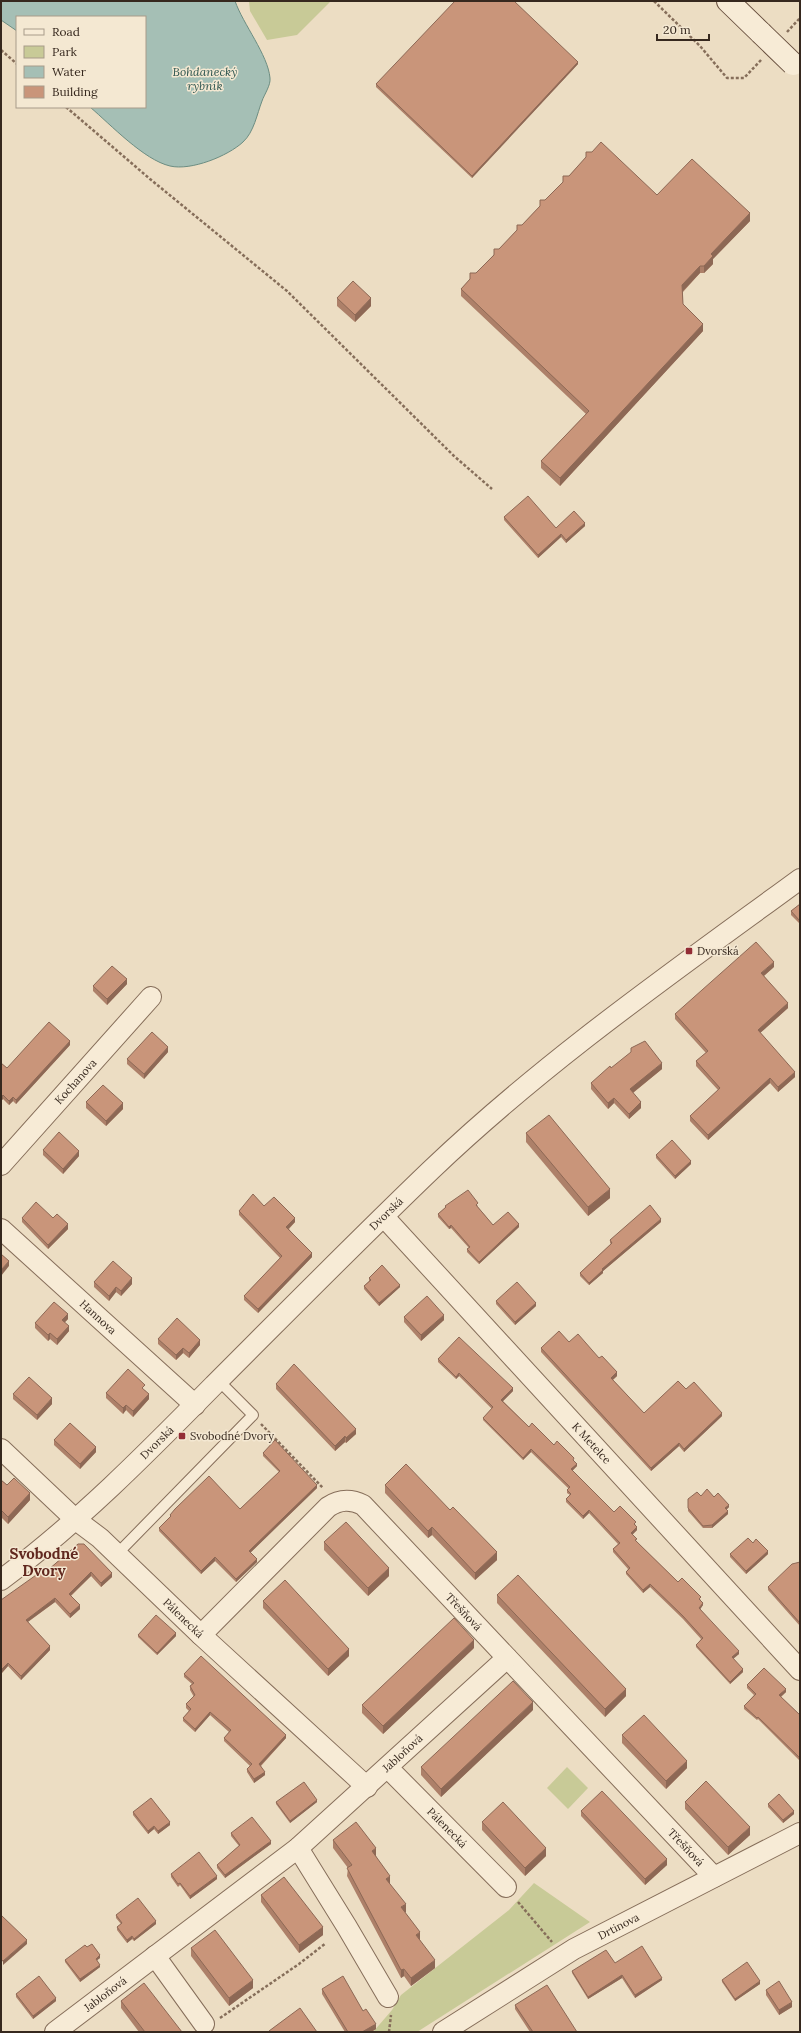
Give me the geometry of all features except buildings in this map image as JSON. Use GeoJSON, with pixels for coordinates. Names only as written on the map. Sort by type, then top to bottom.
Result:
{"type":"FeatureCollection","features":[{"type":"Feature","properties":{"kind":"main road"},"geometry":{"type":"LineString","coordinates":[[728,1],[772,35],[797,67]]}},
{"type":"Feature","properties":{"kind":"street","name":"Dvorská"},"geometry":{"type":"LineString","coordinates":[[1,1580],[33,1556],[76,1520],[195,1405],[384,1217],[487,1118],[567,1051],[800,879]]}},
{"type":"Feature","properties":{"kind":"street","name":"Kochanova"},"geometry":{"type":"LineString","coordinates":[[1,1165],[151,997]]}},
{"type":"Feature","properties":{"kind":"street","name":"K Metelce"},"geometry":{"type":"LineString","coordinates":[[384,1217],[800,1670]]}},
{"type":"Feature","properties":{"kind":"street","name":"Hannova"},"geometry":{"type":"LineString","coordinates":[[1,1229],[195,1405]]}},
{"type":"Feature","properties":{"kind":"street","name":"Pálenecká"},"geometry":{"type":"LineString","coordinates":[[1,1449],[76,1520],[100,1538],[201,1635],[367,1787]]}},
{"type":"Feature","properties":{"kind":"street","name":"Třešňová"},"geometry":{"type":"LineString","coordinates":[[337,1502],[354,1500],[370,1510],[507,1658],[714,1877]]}},
{"type":"Feature","properties":{"kind":"street"},"geometry":{"type":"LineString","coordinates":[[201,1635],[328,1507],[337,1502]]}},
{"type":"Feature","properties":{"kind":"street","name":"Jabloňová"},"geometry":{"type":"LineString","coordinates":[[55,2032],[298,1848],[388,1768],[507,1658]]}},
{"type":"Feature","properties":{"kind":"street","name":"Pálenecká"},"geometry":{"type":"LineString","coordinates":[[388,1768],[506,1887]]}},
{"type":"Feature","properties":{"kind":"street","name":"Drtinova"},"geometry":{"type":"LineString","coordinates":[[443,2032],[567,1954],[800,1833]]}},
{"type":"Feature","properties":{"kind":"street"},"geometry":{"type":"LineString","coordinates":[[298,1848],[388,1997]]}},
{"type":"Feature","properties":{"kind":"street"},"geometry":{"type":"LineString","coordinates":[[155,1956],[204,2024]]}},
{"type":"Feature","properties":{"kind":"lane"},"geometry":{"type":"LineString","coordinates":[[117,1554],[252,1415],[219,1381]]}},
{"type":"Feature","properties":{"kind":"path"},"geometry":{"type":"LineString","coordinates":[[654,1],[700,46],[727,78],[744,78],[766,55]]}},
{"type":"Feature","properties":{"kind":"path"},"geometry":{"type":"LineString","coordinates":[[772,35],[793,26],[800,18]]}},
{"type":"Feature","properties":{"kind":"path"},"geometry":{"type":"LineString","coordinates":[[1,50],[16,63]]}},
{"type":"Feature","properties":{"kind":"path"},"geometry":{"type":"LineString","coordinates":[[67,108],[144,175],[287,291],[454,456],[492,489]]}},
{"type":"Feature","properties":{"kind":"path"},"geometry":{"type":"LineString","coordinates":[[252,1415],[337,1502]]}},
{"type":"Feature","properties":{"kind":"path"},"geometry":{"type":"LineString","coordinates":[[506,1887],[538,1926],[567,1954]]}},
{"type":"Feature","properties":{"kind":"path"},"geometry":{"type":"LineString","coordinates":[[204,2024],[217,2019],[237,2007],[326,1943]]}},
{"type":"Feature","properties":{"kind":"green space"},"geometry":{"type":"Polygon","coordinates":[[[249,1],[331,1],[297,35],[267,40],[250,11],[249,1]]]}},
{"type":"Feature","properties":{"kind":"green space"},"geometry":{"type":"Polygon","coordinates":[[[567,1767],[588,1788],[568,1809],[547,1788],[567,1767]]]}},
{"type":"Feature","properties":{"kind":"green space"},"geometry":{"type":"Polygon","coordinates":[[[534,1883],[590,1922],[417,2032],[373,2032],[392,2010],[401,1995],[509,1910],[534,1883]]]}},
{"type":"Feature","properties":{"kind":"water","name":"Bohdanecký rybník"},"geometry":{"type":"Polygon","coordinates":[[[1,1],[235,1],[265,60],[270,81],[255,123],[247,138],[243,142],[228,152],[209,161],[188,166],[170,166],[149,157],[128,141],[91,108],[146,108],[146,16],[16,16],[16,30],[1,20],[1,1]]]}},
{"type":"Feature","properties":{"kind":"place","name":"Dvorská"},"geometry":{"type":"Point","coordinates":[689,951]}},
{"type":"Feature","properties":{"kind":"place","name":"Svobodné Dvory"},"geometry":{"type":"Point","coordinates":[182,1436]}},
{"type":"Feature","properties":{"kind":"district","name":"Svobodné Dvory"},"geometry":{"type":"Point","coordinates":[44,1562]}}]}
